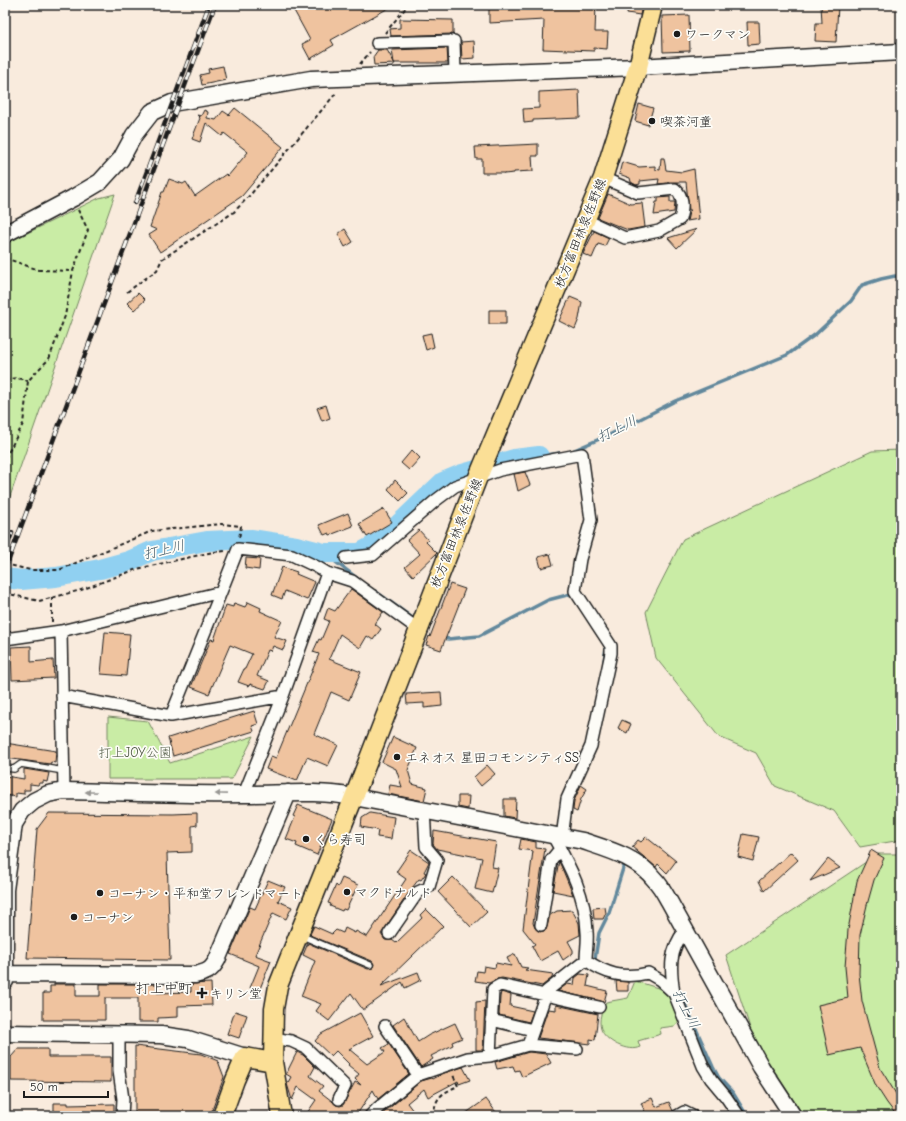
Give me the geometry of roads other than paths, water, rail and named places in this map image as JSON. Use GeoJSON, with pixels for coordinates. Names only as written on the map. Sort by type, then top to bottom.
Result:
{"type":"FeatureCollection","features":[{"type":"Feature","properties":{"kind":"main road","name":"枚方富田林泉佐野線"},"geometry":{"type":"LineString","coordinates":[[282,1116],[273,1062],[274,1009],[278,986],[354,797],[418,629],[478,478],[603,178],[638,67],[653,5]]}},
{"type":"Feature","properties":{"kind":"main road"},"geometry":{"type":"LineString","coordinates":[[222,1116],[245,1057],[273,1062]]}},
{"type":"Feature","properties":{"kind":"street"},"geometry":{"type":"LineString","coordinates":[[377,43],[454,41],[455,73]]}},
{"type":"Feature","properties":{"kind":"street"},"geometry":{"type":"LineString","coordinates":[[5,234],[100,182],[121,159],[134,135],[152,112],[172,103],[311,79],[638,67],[901,52]]}},
{"type":"Feature","properties":{"kind":"street"},"geometry":{"type":"LineString","coordinates":[[586,220],[625,238],[659,231],[680,219],[682,212],[682,200],[679,192],[675,189],[638,193],[603,178]]}},
{"type":"Feature","properties":{"kind":"street"},"geometry":{"type":"LineString","coordinates":[[346,558],[373,554],[434,501],[455,486],[500,470],[582,454],[591,520],[580,559],[575,591],[611,646],[612,653],[591,746],[567,799],[559,841],[551,860],[541,925]]}},
{"type":"Feature","properties":{"kind":"street"},"geometry":{"type":"LineString","coordinates":[[172,716],[238,549],[292,556],[328,573],[352,581],[418,629]]}},
{"type":"Feature","properties":{"kind":"street"},"geometry":{"type":"LineString","coordinates":[[244,794],[283,696],[328,573]]}},
{"type":"Feature","properties":{"kind":"street"},"geometry":{"type":"LineString","coordinates":[[5,639],[57,631],[221,592]]}},
{"type":"Feature","properties":{"kind":"street"},"geometry":{"type":"LineString","coordinates":[[57,631],[62,696],[64,792]]}},
{"type":"Feature","properties":{"kind":"street"},"geometry":{"type":"LineString","coordinates":[[62,696],[172,716],[283,696]]}},
{"type":"Feature","properties":{"kind":"street"},"geometry":{"type":"LineString","coordinates":[[5,981],[5,890],[14,824],[22,811],[34,801],[48,794],[64,792],[244,794],[333,793],[424,810],[559,841],[583,842],[612,850],[629,857],[645,869],[656,880],[761,1067],[794,1116]]}},
{"type":"Feature","properties":{"kind":"street"},"geometry":{"type":"LineString","coordinates":[[5,974],[195,975],[212,969],[288,793]]}},
{"type":"Feature","properties":{"kind":"street"},"geometry":{"type":"LineString","coordinates":[[390,934],[418,892],[429,887],[437,860],[426,847],[424,810]]}},
{"type":"Feature","properties":{"kind":"street"},"geometry":{"type":"LineString","coordinates":[[528,1046],[547,990],[586,960],[588,933],[584,904],[559,841]]}},
{"type":"Feature","properties":{"kind":"street"},"geometry":{"type":"LineString","coordinates":[[685,930],[677,941],[672,957],[671,975],[674,993],[703,1066],[739,1116]]}},
{"type":"Feature","properties":{"kind":"street"},"geometry":{"type":"LineString","coordinates":[[586,960],[597,969],[611,974],[639,976],[648,973],[660,980],[674,993]]}},
{"type":"Feature","properties":{"kind":"street"},"geometry":{"type":"LineString","coordinates":[[490,1056],[493,988],[500,985],[599,1007]]}},
{"type":"Feature","properties":{"kind":"street"},"geometry":{"type":"LineString","coordinates":[[491,1020],[533,1030]]}},
{"type":"Feature","properties":{"kind":"street"},"geometry":{"type":"LineString","coordinates":[[385,1026],[418,1075]]}},
{"type":"Feature","properties":{"kind":"street"},"geometry":{"type":"LineString","coordinates":[[5,1033],[161,1035],[188,1039],[245,1057]]}},
{"type":"Feature","properties":{"kind":"street"},"geometry":{"type":"LineString","coordinates":[[119,1035],[119,1071],[123,1099],[122,1116]]}},
{"type":"Feature","properties":{"kind":"street"},"geometry":{"type":"LineString","coordinates":[[273,1038],[291,1041],[306,1048],[345,1086],[339,1099]]}},
{"type":"Feature","properties":{"kind":"street"},"geometry":{"type":"LineString","coordinates":[[370,1116],[418,1075],[468,1058],[490,1056],[528,1046],[577,1049]]}},
{"type":"Feature","properties":{"kind":"street"},"geometry":{"type":"LineString","coordinates":[[677,1116],[684,1112],[692,1116]]}},
{"type":"Feature","properties":{"kind":"lane"},"geometry":{"type":"LineString","coordinates":[[5,768],[14,769],[22,764],[64,771]]}},
{"type":"Feature","properties":{"kind":"lane"},"geometry":{"type":"LineString","coordinates":[[298,934],[370,965]]}},
{"type":"Feature","properties":{"kind":"waterway","name":"打上川"},"geometry":{"type":"LineString","coordinates":[[572,451],[611,434],[675,401],[787,355],[816,334],[851,301],[862,285],[895,276],[901,277]]}},
{"type":"Feature","properties":{"kind":"waterway","name":"打上川"},"geometry":{"type":"LineString","coordinates":[[539,456],[560,453]]}},
{"type":"Feature","properties":{"kind":"waterway","name":"打上川"},"geometry":{"type":"LineString","coordinates":[[5,578],[21,580],[56,577],[100,569],[129,561],[152,551],[207,541],[251,539],[296,546],[324,553],[360,553],[381,541],[443,482],[462,474],[514,459],[539,456]]}},
{"type":"Feature","properties":{"kind":"waterway","name":"打上川"},"geometry":{"type":"LineString","coordinates":[[324,553],[358,579]]}},
{"type":"Feature","properties":{"kind":"waterway","name":"打上川"},"geometry":{"type":"LineString","coordinates":[[375,591],[411,617]]}},
{"type":"Feature","properties":{"kind":"waterway","name":"打上川"},"geometry":{"type":"LineString","coordinates":[[441,637],[448,639],[479,636],[548,600],[571,594],[573,597]]}},
{"type":"Feature","properties":{"kind":"waterway","name":"打上川"},"geometry":{"type":"LineString","coordinates":[[604,661],[606,647]]}},
{"type":"Feature","properties":{"kind":"waterway","name":"打上川"},"geometry":{"type":"LineString","coordinates":[[598,963],[595,959],[599,933],[609,913],[625,862]]}},
{"type":"Feature","properties":{"kind":"waterway","name":"打上川"},"geometry":{"type":"LineString","coordinates":[[677,990],[680,993],[719,1078],[733,1093],[747,1116]]}},
{"type":"Feature","properties":{"kind":"railway"},"geometry":{"type":"LineString","coordinates":[[135,203],[209,5]]}},
{"type":"Feature","properties":{"kind":"railway"},"geometry":{"type":"LineString","coordinates":[[5,570],[215,5]]}},
{"type":"Feature","properties":{"kind":"railway"},"geometry":{"type":"LineString","coordinates":[[5,552],[12,533]]}},
{"type":"Feature","properties":{"kind":"place","name":"ワークマン"},"geometry":{"type":"Point","coordinates":[677,34]}},
{"type":"Feature","properties":{"kind":"place","name":"喫茶河童"},"geometry":{"type":"Point","coordinates":[652,121]}},
{"type":"Feature","properties":{"kind":"place","name":"エネオス 星田コモンシティSS"},"geometry":{"type":"Point","coordinates":[397,757]}},
{"type":"Feature","properties":{"kind":"place","name":"くら寿司"},"geometry":{"type":"Point","coordinates":[306,839]}},
{"type":"Feature","properties":{"kind":"place","name":"マクドナルド"},"geometry":{"type":"Point","coordinates":[347,892]}},
{"type":"Feature","properties":{"kind":"place","name":"コーナン・平和堂フレンドマート"},"geometry":{"type":"Point","coordinates":[100,893]}},
{"type":"Feature","properties":{"kind":"place","name":"コーナン"},"geometry":{"type":"Point","coordinates":[74,917]}},
{"type":"Feature","properties":{"kind":"place","name":"キリン堂"},"geometry":{"type":"Point","coordinates":[202,993]}},
{"type":"Feature","properties":{"kind":"district","name":"打上中町"},"geometry":{"type":"Point","coordinates":[164,988]}},
{"type":"Feature","properties":{"kind":"park label","name":"打上JOY公園"},"geometry":{"type":"Point","coordinates":[135,752]}}]}
